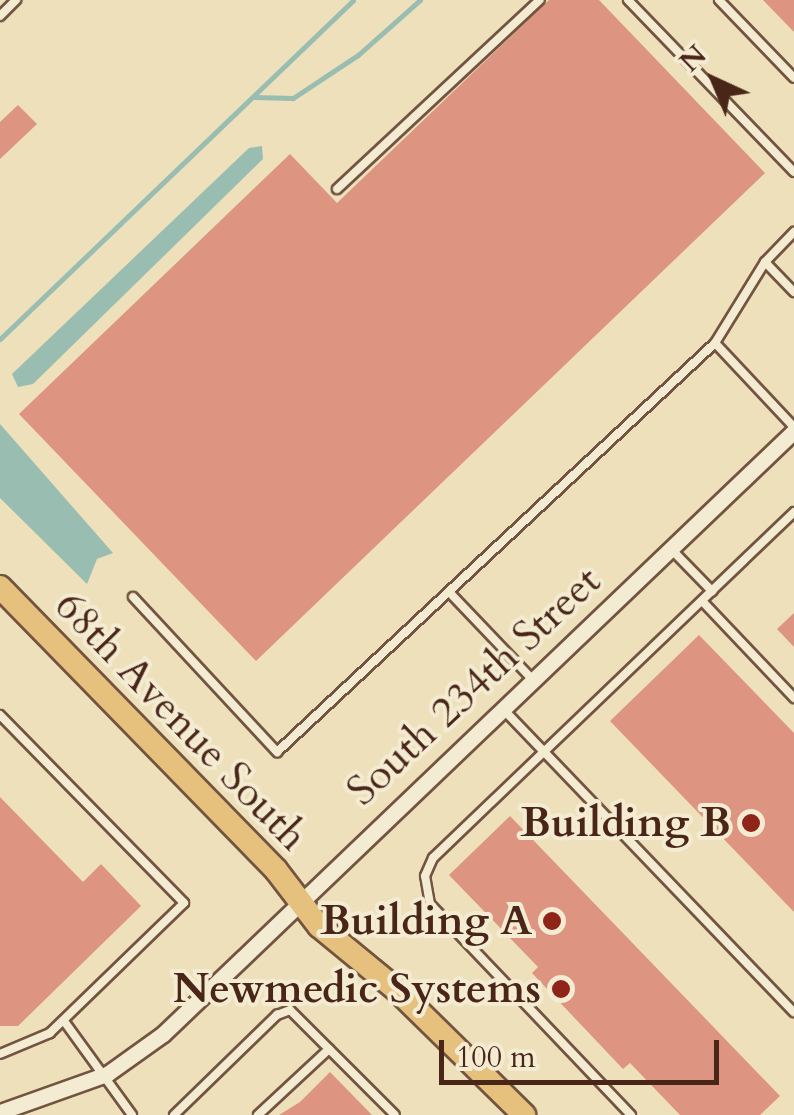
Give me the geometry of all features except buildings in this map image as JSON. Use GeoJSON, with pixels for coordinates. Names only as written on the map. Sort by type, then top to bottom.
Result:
{"type":"FeatureCollection","features":[{"type":"Feature","properties":{"kind":"main road","name":"68th Avenue South"},"geometry":{"type":"LineString","coordinates":[[0,588],[298,899],[524,1115]]}},
{"type":"Feature","properties":{"kind":"street","name":"South 234th Street"},"geometry":{"type":"LineString","coordinates":[[0,1112],[107,1074],[163,1034],[298,899],[534,680],[794,429]]}},
{"type":"Feature","properties":{"kind":"lane"},"geometry":{"type":"LineString","coordinates":[[0,16],[16,0]]}},
{"type":"Feature","properties":{"kind":"lane"},"geometry":{"type":"LineString","coordinates":[[337,188],[540,0]]}},
{"type":"Feature","properties":{"kind":"lane"},"geometry":{"type":"LineString","coordinates":[[628,0],[794,172]]}},
{"type":"Feature","properties":{"kind":"lane"},"geometry":{"type":"LineString","coordinates":[[719,0],[794,78]]}},
{"type":"Feature","properties":{"kind":"lane"},"geometry":{"type":"LineString","coordinates":[[133,597],[277,752],[715,343],[765,262],[794,232]]}},
{"type":"Feature","properties":{"kind":"lane"},"geometry":{"type":"LineString","coordinates":[[765,262],[794,292]]}},
{"type":"Feature","properties":{"kind":"lane"},"geometry":{"type":"LineString","coordinates":[[715,343],[794,429]]}},
{"type":"Feature","properties":{"kind":"lane"},"geometry":{"type":"LineString","coordinates":[[631,1115],[430,904],[424,889],[433,858],[794,512]]}},
{"type":"Feature","properties":{"kind":"lane"},"geometry":{"type":"LineString","coordinates":[[670,549],[712,591]]}},
{"type":"Feature","properties":{"kind":"lane"},"geometry":{"type":"LineString","coordinates":[[449,592],[534,680]]}},
{"type":"Feature","properties":{"kind":"lane"},"geometry":{"type":"LineString","coordinates":[[702,601],[794,698]]}},
{"type":"Feature","properties":{"kind":"lane"},"geometry":{"type":"LineString","coordinates":[[503,709],[794,1012]]}},
{"type":"Feature","properties":{"kind":"lane"},"geometry":{"type":"LineString","coordinates":[[0,716],[184,903],[64,1021],[17,1051],[0,1054]]}},
{"type":"Feature","properties":{"kind":"lane"},"geometry":{"type":"LineString","coordinates":[[174,1115],[278,1015],[290,1010],[394,1115]]}},
{"type":"Feature","properties":{"kind":"lane"},"geometry":{"type":"LineString","coordinates":[[64,1021],[107,1074],[132,1115]]}},
{"type":"Feature","properties":{"kind":"lane"},"geometry":{"type":"LineString","coordinates":[[258,1115],[329,1049]]}},
{"type":"Feature","properties":{"kind":"water"},"geometry":{"type":"Polygon","coordinates":[[[262,146],[263,159],[33,384],[18,387],[12,374],[249,148],[262,146]]]}},
{"type":"Feature","properties":{"kind":"water"},"geometry":{"type":"Polygon","coordinates":[[[0,424],[113,553],[97,559],[87,584],[0,498],[0,424]]]}},
{"type":"Feature","properties":{"kind":"waterway"},"geometry":{"type":"LineString","coordinates":[[0,339],[353,0]]}},
{"type":"Feature","properties":{"kind":"waterway"},"geometry":{"type":"LineString","coordinates":[[253,97],[293,98],[358,55],[420,0]]}},
{"type":"Feature","properties":{"kind":"place","name":"Building B"},"geometry":{"type":"Point","coordinates":[751,823]}},
{"type":"Feature","properties":{"kind":"place","name":"Building A"},"geometry":{"type":"Point","coordinates":[552,921]}},
{"type":"Feature","properties":{"kind":"place","name":"Newmedic Systems"},"geometry":{"type":"Point","coordinates":[561,989]}}]}
